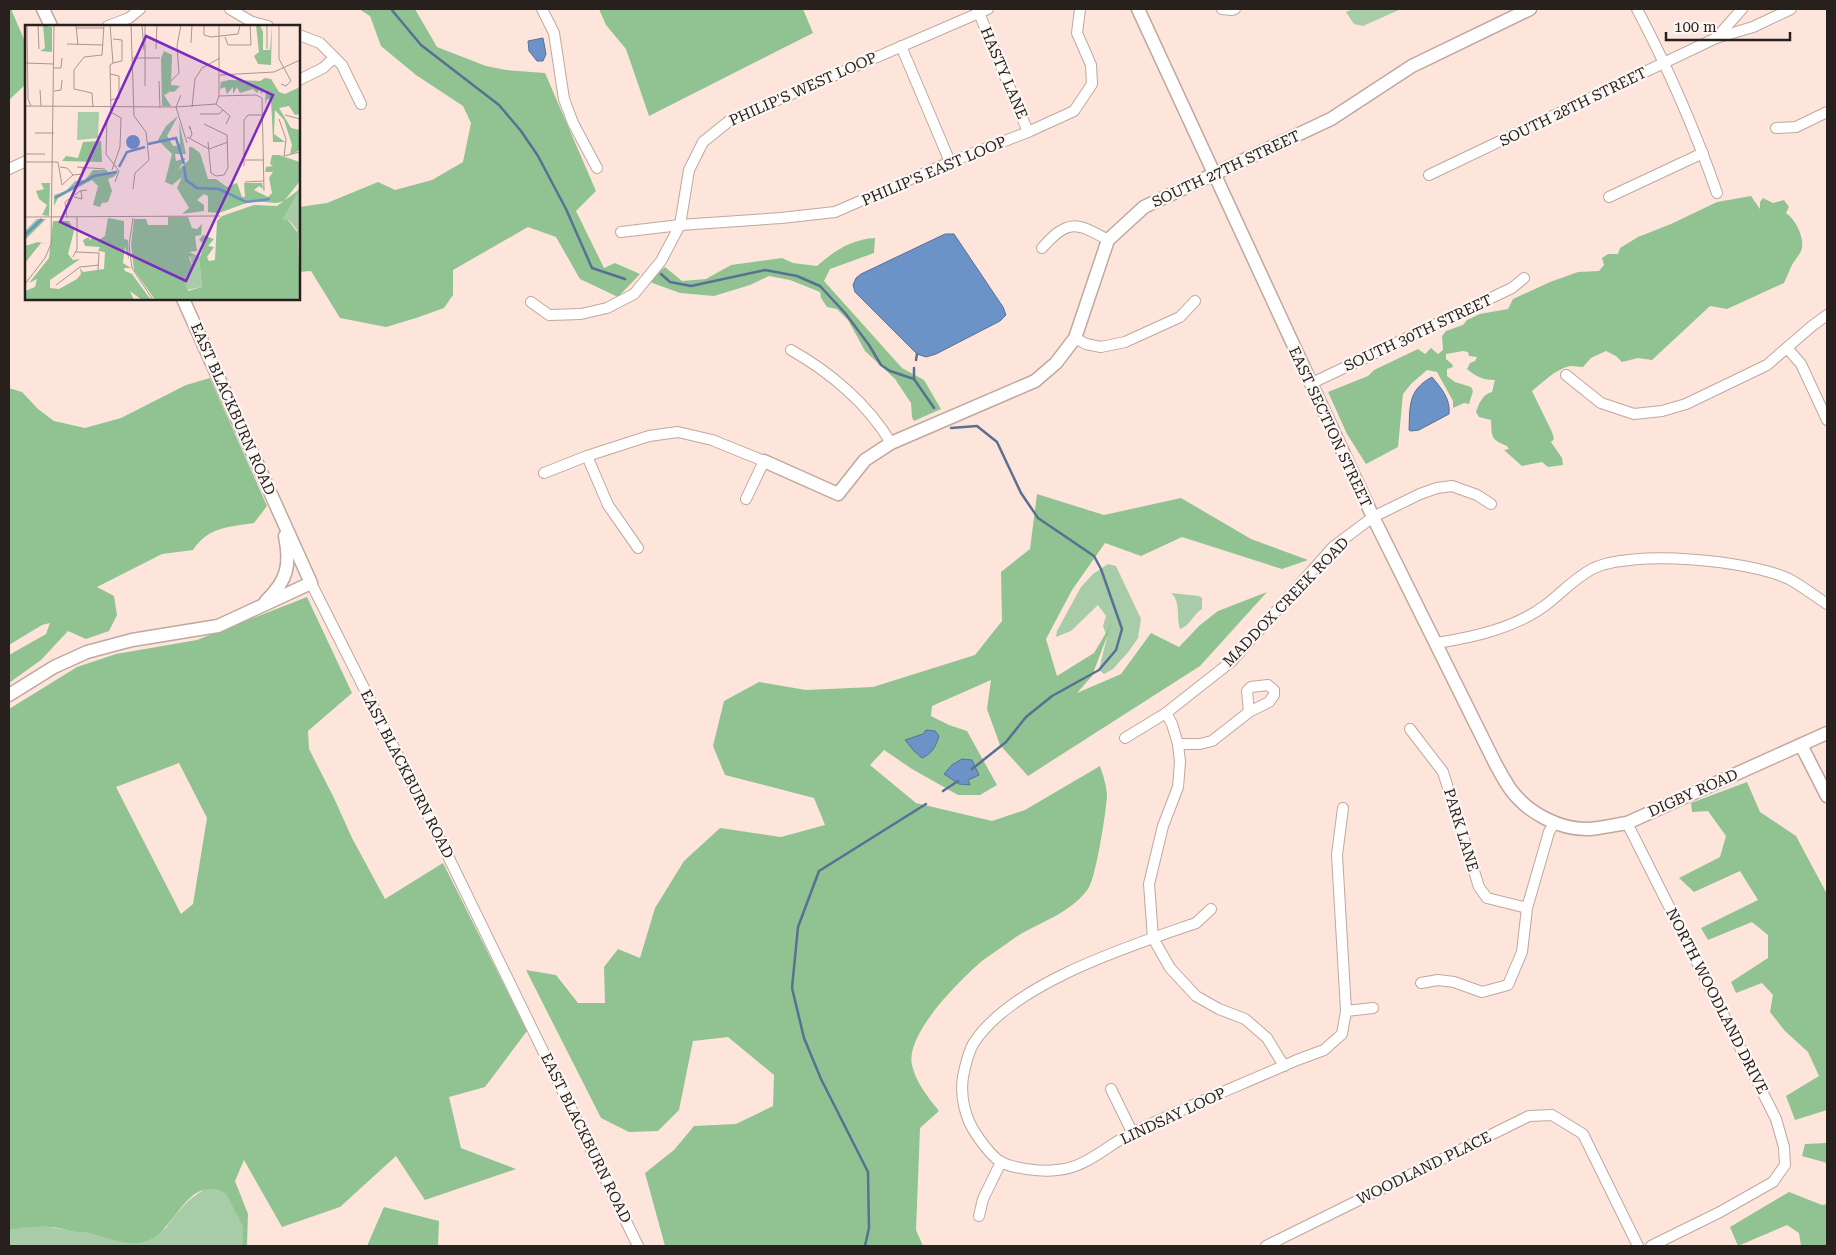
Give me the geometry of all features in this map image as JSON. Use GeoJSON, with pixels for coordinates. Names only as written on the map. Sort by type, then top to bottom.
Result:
{"type":"FeatureCollection","features":[{"type":"Feature","properties":{"kind":"street"},"geometry":{"type":"LineString","coordinates":[[43,9],[51,25]]}},
{"type":"Feature","properties":{"kind":"street"},"geometry":{"type":"LineString","coordinates":[[111,25],[130,18],[140,9]]}},
{"type":"Feature","properties":{"kind":"street"},"geometry":{"type":"LineString","coordinates":[[230,9],[251,24]]}},
{"type":"Feature","properties":{"kind":"street"},"geometry":{"type":"LineString","coordinates":[[542,9],[554,34],[564,99],[573,123],[597,168]]}},
{"type":"Feature","properties":{"kind":"street","name":"PHILIP'S EAST LOOP"},"geometry":{"type":"LineString","coordinates":[[620,232],[835,212],[1074,111],[1092,84],[1092,65],[1076,33],[1080,9]]}},
{"type":"Feature","properties":{"kind":"street","name":"EAST SECTION STREET"},"geometry":{"type":"LineString","coordinates":[[1138,9],[1310,384],[1373,517],[1495,763],[1510,790],[1532,809],[1554,822]]}},
{"type":"Feature","properties":{"kind":"street"},"geometry":{"type":"LineString","coordinates":[[1222,9],[1235,9]]}},
{"type":"Feature","properties":{"kind":"street","name":"SOUTH 27TH STREET"},"geometry":{"type":"LineString","coordinates":[[764,461],[838,494],[865,460],[891,443],[1035,381],[1056,363],[1074,338],[1108,240],[1144,207],[1331,119],[1412,66],[1530,9]]}},
{"type":"Feature","properties":{"kind":"street"},"geometry":{"type":"LineString","coordinates":[[1637,9],[1664,63],[1703,153],[1717,193]]}},
{"type":"Feature","properties":{"kind":"street","name":"SOUTH 28TH STREET"},"geometry":{"type":"LineString","coordinates":[[1716,38],[1742,9]]}},
{"type":"Feature","properties":{"kind":"street","name":"SOUTH 28TH STREET"},"geometry":{"type":"LineString","coordinates":[[1429,175],[1716,38],[1753,27],[1791,9]]}},
{"type":"Feature","properties":{"kind":"street","name":"HASTY LANE"},"geometry":{"type":"LineString","coordinates":[[983,11],[1028,132]]}},
{"type":"Feature","properties":{"kind":"street","name":"PHILIP'S WEST LOOP"},"geometry":{"type":"LineString","coordinates":[[531,302],[549,315],[581,314],[607,308],[634,294],[661,261],[680,225],[688,170],[703,142],[709,136],[728,121],[983,11]]}},
{"type":"Feature","properties":{"kind":"street"},"geometry":{"type":"LineString","coordinates":[[300,35],[320,44],[334,58],[347,73],[361,104]]}},
{"type":"Feature","properties":{"kind":"street"},"geometry":{"type":"LineString","coordinates":[[901,46],[950,162]]}},
{"type":"Feature","properties":{"kind":"street"},"geometry":{"type":"LineString","coordinates":[[300,80],[323,68],[334,58]]}},
{"type":"Feature","properties":{"kind":"street"},"geometry":{"type":"LineString","coordinates":[[1776,128],[1796,127],[1827,112]]}},
{"type":"Feature","properties":{"kind":"street"},"geometry":{"type":"LineString","coordinates":[[1610,197],[1703,153]]}},
{"type":"Feature","properties":{"kind":"street"},"geometry":{"type":"LineString","coordinates":[[9,169],[25,161]]}},
{"type":"Feature","properties":{"kind":"street"},"geometry":{"type":"LineString","coordinates":[[1042,248],[1056,233],[1072,227],[1086,227],[1108,240]]}},
{"type":"Feature","properties":{"kind":"street","name":"SOUTH 30TH STREET"},"geometry":{"type":"LineString","coordinates":[[1310,384],[1512,288],[1524,278]]}},
{"type":"Feature","properties":{"kind":"street","name":"EAST BLACKBURN ROAD"},"geometry":{"type":"LineString","coordinates":[[183,300],[311,583],[579,1121],[638,1246]]}},
{"type":"Feature","properties":{"kind":"street"},"geometry":{"type":"LineString","coordinates":[[1074,338],[1086,344],[1101,347],[1125,342],[1180,317],[1195,301]]}},
{"type":"Feature","properties":{"kind":"street"},"geometry":{"type":"LineString","coordinates":[[1566,375],[1601,404],[1634,414],[1662,412],[1686,404],[1767,365],[1827,315]]}},
{"type":"Feature","properties":{"kind":"street"},"geometry":{"type":"LineString","coordinates":[[1787,348],[1801,364],[1827,420]]}},
{"type":"Feature","properties":{"kind":"street"},"geometry":{"type":"LineString","coordinates":[[791,350],[816,364],[866,409],[891,443]]}},
{"type":"Feature","properties":{"kind":"street"},"geometry":{"type":"LineString","coordinates":[[544,473],[587,456],[649,436],[678,432],[712,440],[764,461],[746,499]]}},
{"type":"Feature","properties":{"kind":"street"},"geometry":{"type":"LineString","coordinates":[[587,456],[608,505],[638,548]]}},
{"type":"Feature","properties":{"kind":"street","name":"MADDOX CREEK ROAD"},"geometry":{"type":"LineString","coordinates":[[1125,738],[1166,713],[1232,661],[1333,547],[1373,517],[1420,494],[1437,488],[1452,486],[1477,494],[1491,504]]}},
{"type":"Feature","properties":{"kind":"street"},"geometry":{"type":"LineString","coordinates":[[260,607],[282,584],[287,568],[288,548],[282,517]]}},
{"type":"Feature","properties":{"kind":"street"},"geometry":{"type":"LineString","coordinates":[[1437,643],[1499,629],[1529,616],[1592,569],[1619,560],[1677,558],[1746,566],[1788,579],[1827,604]]}},
{"type":"Feature","properties":{"kind":"street"},"geometry":{"type":"LineString","coordinates":[[9,695],[54,667],[88,652],[132,640],[218,626],[311,583]]}},
{"type":"Feature","properties":{"kind":"street"},"geometry":{"type":"LineString","coordinates":[[1178,744],[1212,742],[1249,712]]}},
{"type":"Feature","properties":{"kind":"street"},"geometry":{"type":"LineString","coordinates":[[1166,713],[1172,724],[1178,744],[1180,762],[1178,787],[1163,826],[1149,884],[1153,938],[1170,968],[1196,996],[1219,1009],[1244,1019],[1267,1038],[1284,1066]]}},
{"type":"Feature","properties":{"kind":"street","name":"PARK LANE"},"geometry":{"type":"LineString","coordinates":[[1410,729],[1443,772],[1479,887],[1487,898],[1527,908]]}},
{"type":"Feature","properties":{"kind":"street","name":"DIGBY ROAD"},"geometry":{"type":"LineString","coordinates":[[1554,822],[1588,829],[1627,823],[1827,733]]}},
{"type":"Feature","properties":{"kind":"street"},"geometry":{"type":"LineString","coordinates":[[1801,745],[1827,796]]}},
{"type":"Feature","properties":{"kind":"street","name":"LINDSAY LOOP"},"geometry":{"type":"LineString","coordinates":[[1211,909],[1196,923],[1077,967],[1046,984],[1015,1004],[992,1023],[973,1045],[966,1064],[961,1087],[964,1105],[970,1125],[982,1144],[1001,1162],[1037,1171],[1059,1170],[1079,1166],[1132,1132],[1324,1050],[1342,1034],[1346,1011],[1337,855],[1343,808]]}},
{"type":"Feature","properties":{"kind":"street"},"geometry":{"type":"LineString","coordinates":[[1421,983],[1438,980],[1454,982],[1482,992],[1508,985],[1522,952],[1527,908],[1554,822]]}},
{"type":"Feature","properties":{"kind":"street","name":"NORTH WOODLAND DRIVE"},"geometry":{"type":"LineString","coordinates":[[1627,823],[1776,1118],[1784,1147],[1785,1165],[1773,1182],[1720,1212],[1651,1246]]}},
{"type":"Feature","properties":{"kind":"street"},"geometry":{"type":"LineString","coordinates":[[1346,1011],[1373,1008]]}},
{"type":"Feature","properties":{"kind":"street"},"geometry":{"type":"LineString","coordinates":[[1111,1089],[1132,1132]]}},
{"type":"Feature","properties":{"kind":"street","name":"WOODLAND PLACE"},"geometry":{"type":"LineString","coordinates":[[1266,1246],[1529,1116],[1552,1115],[1583,1134],[1638,1246]]}},
{"type":"Feature","properties":{"kind":"street"},"geometry":{"type":"LineString","coordinates":[[979,1216],[983,1199],[1001,1162]]}},
{"type":"Feature","properties":{"kind":"green space"},"geometry":{"type":"Polygon","coordinates":[[[9,9],[11,9],[25,42],[25,85],[9,100],[9,9]]]}},
{"type":"Feature","properties":{"kind":"green space"},"geometry":{"type":"Polygon","coordinates":[[[359,9],[415,9],[437,47],[486,66],[506,70],[545,73],[596,191],[576,211],[604,268],[615,263],[640,274],[618,297],[580,279],[556,237],[528,227],[453,270],[453,295],[444,308],[386,327],[340,318],[311,271],[300,272],[300,207],[327,203],[378,182],[395,190],[432,180],[463,162],[471,123],[463,106],[416,75],[381,46],[370,16],[359,9]]]}},
{"type":"Feature","properties":{"kind":"green space"},"geometry":{"type":"Polygon","coordinates":[[[599,9],[803,9],[813,33],[649,116],[626,49],[606,25],[599,9]]]}},
{"type":"Feature","properties":{"kind":"green space"},"geometry":{"type":"Polygon","coordinates":[[[1353,9],[1401,9],[1363,26],[1354,24],[1346,12],[1353,9]]]}},
{"type":"Feature","properties":{"kind":"green space"},"geometry":{"type":"Polygon","coordinates":[[[1751,196],[1760,209],[1760,202],[1763,198],[1773,203],[1784,200],[1789,207],[1786,213],[1793,219],[1800,233],[1801,250],[1784,283],[1727,309],[1710,306],[1652,360],[1638,358],[1622,362],[1616,356],[1606,351],[1591,358],[1583,367],[1570,366],[1545,380],[1532,391],[1552,432],[1554,439],[1551,442],[1562,458],[1563,465],[1548,467],[1542,462],[1522,466],[1504,450],[1509,449],[1493,437],[1491,420],[1479,417],[1476,412],[1484,397],[1492,392],[1495,380],[1480,378],[1467,369],[1470,363],[1475,361],[1477,357],[1469,356],[1468,352],[1463,351],[1446,354],[1446,359],[1453,367],[1447,369],[1447,376],[1455,382],[1471,387],[1473,391],[1469,404],[1464,403],[1453,408],[1453,401],[1437,372],[1427,370],[1403,394],[1398,447],[1366,464],[1347,434],[1328,392],[1368,376],[1374,370],[1418,349],[1425,354],[1431,348],[1438,354],[1443,350],[1442,336],[1446,331],[1463,325],[1467,320],[1480,314],[1508,309],[1513,299],[1550,282],[1578,272],[1599,271],[1604,265],[1602,258],[1608,254],[1618,254],[1620,248],[1638,237],[1717,202],[1751,196]]]}},
{"type":"Feature","properties":{"kind":"green space"},"geometry":{"type":"Polygon","coordinates":[[[875,238],[874,253],[830,269],[824,281],[902,368],[924,380],[941,409],[914,421],[911,403],[895,379],[865,351],[848,320],[837,309],[827,307],[821,298],[820,292],[790,280],[769,276],[750,285],[714,296],[680,293],[647,281],[665,267],[682,281],[706,279],[731,265],[782,258],[793,263],[817,266],[830,255],[851,243],[875,238]]]}},
{"type":"Feature","properties":{"kind":"green space"},"geometry":{"type":"Polygon","coordinates":[[[210,378],[267,506],[254,523],[219,529],[205,537],[193,550],[162,554],[97,587],[114,596],[117,615],[109,631],[86,639],[68,631],[41,660],[9,683],[9,655],[46,634],[50,623],[42,625],[9,645],[9,388],[22,392],[38,409],[54,421],[85,428],[121,418],[186,385],[210,378]]]}},
{"type":"Feature","properties":{"kind":"green space"},"geometry":{"type":"Polygon","coordinates":[[[1037,494],[1104,515],[1181,498],[1251,539],[1308,560],[1282,569],[1182,537],[1141,556],[1105,543],[1072,590],[1046,639],[1057,676],[1094,653],[1112,623],[1092,676],[1077,693],[1121,674],[1151,633],[1179,647],[1200,625],[1218,611],[1267,592],[1200,666],[1028,776],[1000,745],[987,709],[991,680],[932,706],[931,716],[967,731],[997,785],[980,795],[958,795],[912,769],[884,750],[870,765],[916,803],[992,821],[1025,810],[1100,766],[1107,792],[1100,844],[1088,889],[1073,905],[1016,937],[982,961],[948,994],[925,1023],[917,1038],[912,1052],[914,1072],[923,1090],[939,1111],[920,1128],[916,1230],[923,1246],[665,1246],[645,1173],[674,1150],[694,1126],[736,1124],[773,1106],[774,1075],[728,1037],[693,1041],[679,1110],[658,1131],[629,1132],[601,1118],[526,970],[556,975],[578,1003],[605,1003],[604,967],[618,949],[640,958],[655,908],[684,861],[720,828],[781,837],[825,825],[814,798],[725,775],[713,746],[724,701],[759,682],[806,690],[873,687],[975,655],[1002,621],[1001,572],[1030,549],[1037,494]]]}},
{"type":"Feature","properties":{"kind":"green space"},"geometry":{"type":"Polygon","coordinates":[[[1108,564],[1116,566],[1141,619],[1138,638],[1113,669],[1104,674],[1099,670],[1107,637],[1103,626],[1106,616],[1098,605],[1071,631],[1056,637],[1057,631],[1081,587],[1093,574],[1108,564]]]}},
{"type":"Feature","properties":{"kind":"green space"},"geometry":{"type":"Polygon","coordinates":[[[1171,593],[1202,598],[1202,609],[1187,625],[1180,629],[1176,601],[1171,593]]]}},
{"type":"Feature","properties":{"kind":"green space"},"geometry":{"type":"Polygon","coordinates":[[[307,597],[352,693],[308,731],[309,749],[352,838],[385,899],[443,863],[527,1031],[485,1087],[449,1097],[461,1148],[516,1169],[425,1200],[396,1156],[340,1207],[282,1227],[244,1160],[235,1181],[248,1214],[247,1246],[242,1246],[243,1226],[226,1194],[211,1189],[201,1190],[193,1195],[154,1238],[144,1242],[122,1242],[84,1232],[53,1227],[29,1227],[9,1230],[9,709],[77,667],[116,654],[197,640],[307,597]],[[179,763],[116,787],[181,914],[193,904],[207,818],[179,763]]]}},
{"type":"Feature","properties":{"kind":"green space"},"geometry":{"type":"Polygon","coordinates":[[[1747,782],[1760,812],[1796,836],[1827,894],[1827,1110],[1795,1120],[1786,1096],[1819,1076],[1808,1052],[1785,1031],[1770,1012],[1773,995],[1762,983],[1736,993],[1731,982],[1768,958],[1768,935],[1752,922],[1708,940],[1701,928],[1758,900],[1740,871],[1694,892],[1679,878],[1720,857],[1726,836],[1708,811],[1692,812],[1691,803],[1747,782]]]}},
{"type":"Feature","properties":{"kind":"green space"},"geometry":{"type":"Polygon","coordinates":[[[1827,1143],[1827,1163],[1802,1156],[1805,1144],[1827,1143]]]}},
{"type":"Feature","properties":{"kind":"green space"},"geometry":{"type":"Polygon","coordinates":[[[205,1189],[213,1189],[226,1194],[244,1226],[242,1246],[9,1246],[9,1230],[28,1226],[96,1234],[165,1229],[188,1202],[205,1189]]]}},
{"type":"Feature","properties":{"kind":"green space"},"geometry":{"type":"Polygon","coordinates":[[[1789,1192],[1822,1205],[1827,1204],[1827,1246],[1801,1246],[1799,1233],[1787,1225],[1738,1246],[1730,1227],[1789,1192]]]}},
{"type":"Feature","properties":{"kind":"green space"},"geometry":{"type":"Polygon","coordinates":[[[384,1207],[439,1221],[438,1246],[367,1246],[384,1207]]]}},
{"type":"Feature","properties":{"kind":"water"},"geometry":{"type":"Polygon","coordinates":[[[543,38],[546,54],[543,61],[537,61],[529,51],[528,41],[543,38]]]}},
{"type":"Feature","properties":{"kind":"water"},"geometry":{"type":"Polygon","coordinates":[[[945,234],[954,234],[1003,307],[1006,315],[1000,321],[936,354],[926,357],[917,354],[855,292],[853,285],[856,278],[861,274],[945,234]]]}},
{"type":"Feature","properties":{"kind":"water"},"geometry":{"type":"Polygon","coordinates":[[[1432,377],[1447,399],[1449,414],[1419,430],[1411,431],[1409,430],[1410,406],[1414,393],[1418,387],[1432,377]]]}},
{"type":"Feature","properties":{"kind":"water"},"geometry":{"type":"Polygon","coordinates":[[[926,730],[935,731],[939,736],[933,749],[922,758],[905,740],[923,734],[926,730]]]}},
{"type":"Feature","properties":{"kind":"water"},"geometry":{"type":"Polygon","coordinates":[[[962,759],[972,760],[979,775],[968,780],[970,785],[959,784],[944,774],[952,765],[962,759]]]}},
{"type":"Feature","properties":{"kind":"waterway"},"geometry":{"type":"LineString","coordinates":[[391,9],[421,45],[499,105],[521,131],[538,156],[566,209],[592,268],[625,279]]}},
{"type":"Feature","properties":{"kind":"waterway"},"geometry":{"type":"LineString","coordinates":[[661,274],[670,282],[691,286],[765,270],[797,276],[820,286],[845,313],[869,345],[881,365],[890,371],[914,379],[934,408]]}},
{"type":"Feature","properties":{"kind":"waterway"},"geometry":{"type":"LineString","coordinates":[[916,360],[917,354]]}},
{"type":"Feature","properties":{"kind":"waterway"},"geometry":{"type":"LineString","coordinates":[[914,368],[914,379]]}},
{"type":"Feature","properties":{"kind":"waterway"},"geometry":{"type":"LineString","coordinates":[[951,428],[977,426],[997,442],[1021,493],[1038,518],[1094,556],[1101,569],[1122,629],[1116,650],[1099,670],[1052,696],[1026,717],[1006,742],[972,769]]}},
{"type":"Feature","properties":{"kind":"waterway"},"geometry":{"type":"LineString","coordinates":[[943,791],[958,781]]}},
{"type":"Feature","properties":{"kind":"waterway"},"geometry":{"type":"LineString","coordinates":[[865,1246],[869,1228],[868,1172],[821,1079],[804,1038],[792,988],[798,927],[819,871],[926,804]]}}]}
